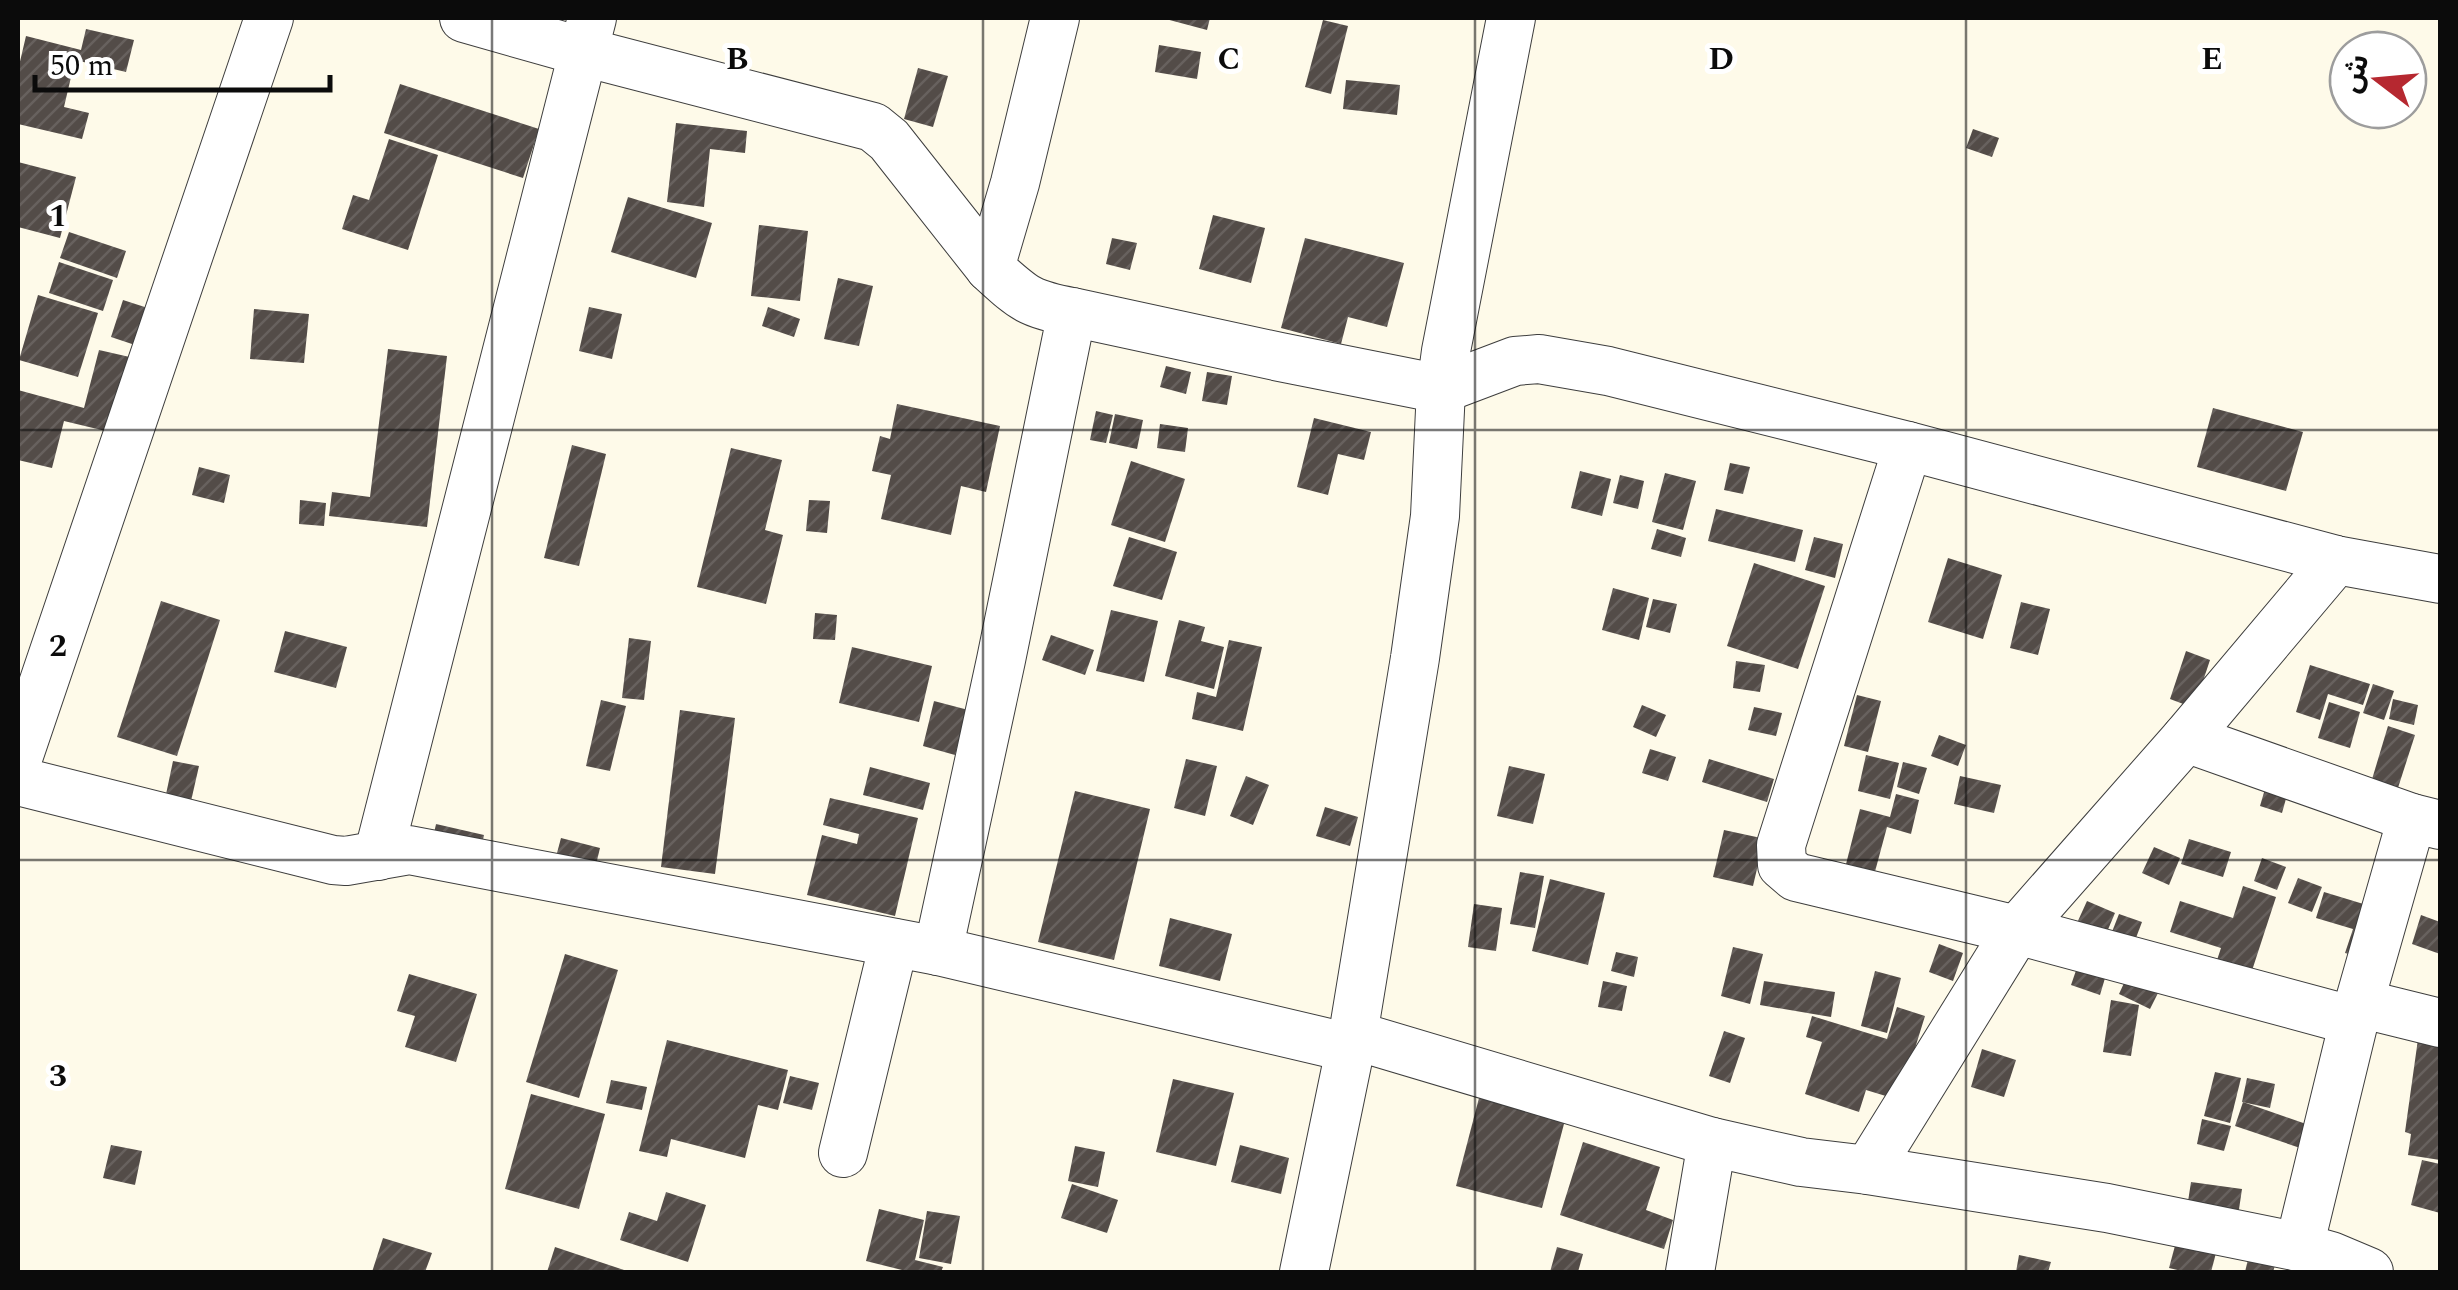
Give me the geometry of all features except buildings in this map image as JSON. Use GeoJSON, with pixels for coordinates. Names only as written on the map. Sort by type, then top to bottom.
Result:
{"type":"FeatureCollection","features":[{"type":"Feature","properties":{"kind":"street"},"geometry":{"type":"LineString","coordinates":[[18,758],[269,18]]}},
{"type":"Feature","properties":{"kind":"street"},"geometry":{"type":"LineString","coordinates":[[464,18],[588,35],[873,128],[889,140],[990,268],[1020,296],[1040,306],[1441,389],[1515,361],[1565,362],[1608,370],[2336,560],[2440,579]]}},
{"type":"Feature","properties":{"kind":"street"},"geometry":{"type":"LineString","coordinates":[[990,268],[1015,184],[1055,18]]}},
{"type":"Feature","properties":{"kind":"street"},"geometry":{"type":"LineString","coordinates":[[1304,1272],[1352,1041],[1409,696],[1435,516],[1446,351],[1511,18]]}},
{"type":"Feature","properties":{"kind":"street"},"geometry":{"type":"LineString","coordinates":[[378,856],[588,35]]}},
{"type":"Feature","properties":{"kind":"street"},"geometry":{"type":"LineString","coordinates":[[842,1153],[916,947],[1001,660],[1072,312]]}},
{"type":"Feature","properties":{"kind":"street"},"geometry":{"type":"LineString","coordinates":[[1908,446],[1781,844],[1782,866],[1796,877],[2357,1012],[2440,1023]]}},
{"type":"Feature","properties":{"kind":"street"},"geometry":{"type":"LineString","coordinates":[[1868,1170],[2017,930],[2336,560]]}},
{"type":"Feature","properties":{"kind":"street"},"geometry":{"type":"LineString","coordinates":[[18,781],[333,860],[409,850],[916,947],[1352,1041],[1712,1142],[1801,1162],[2107,1208],[2335,1262],[2357,1012],[2426,822],[2186,738]]}},
{"type":"Feature","properties":{"kind":"street"},"geometry":{"type":"LineString","coordinates":[[1690,1272],[1712,1142]]}}]}
